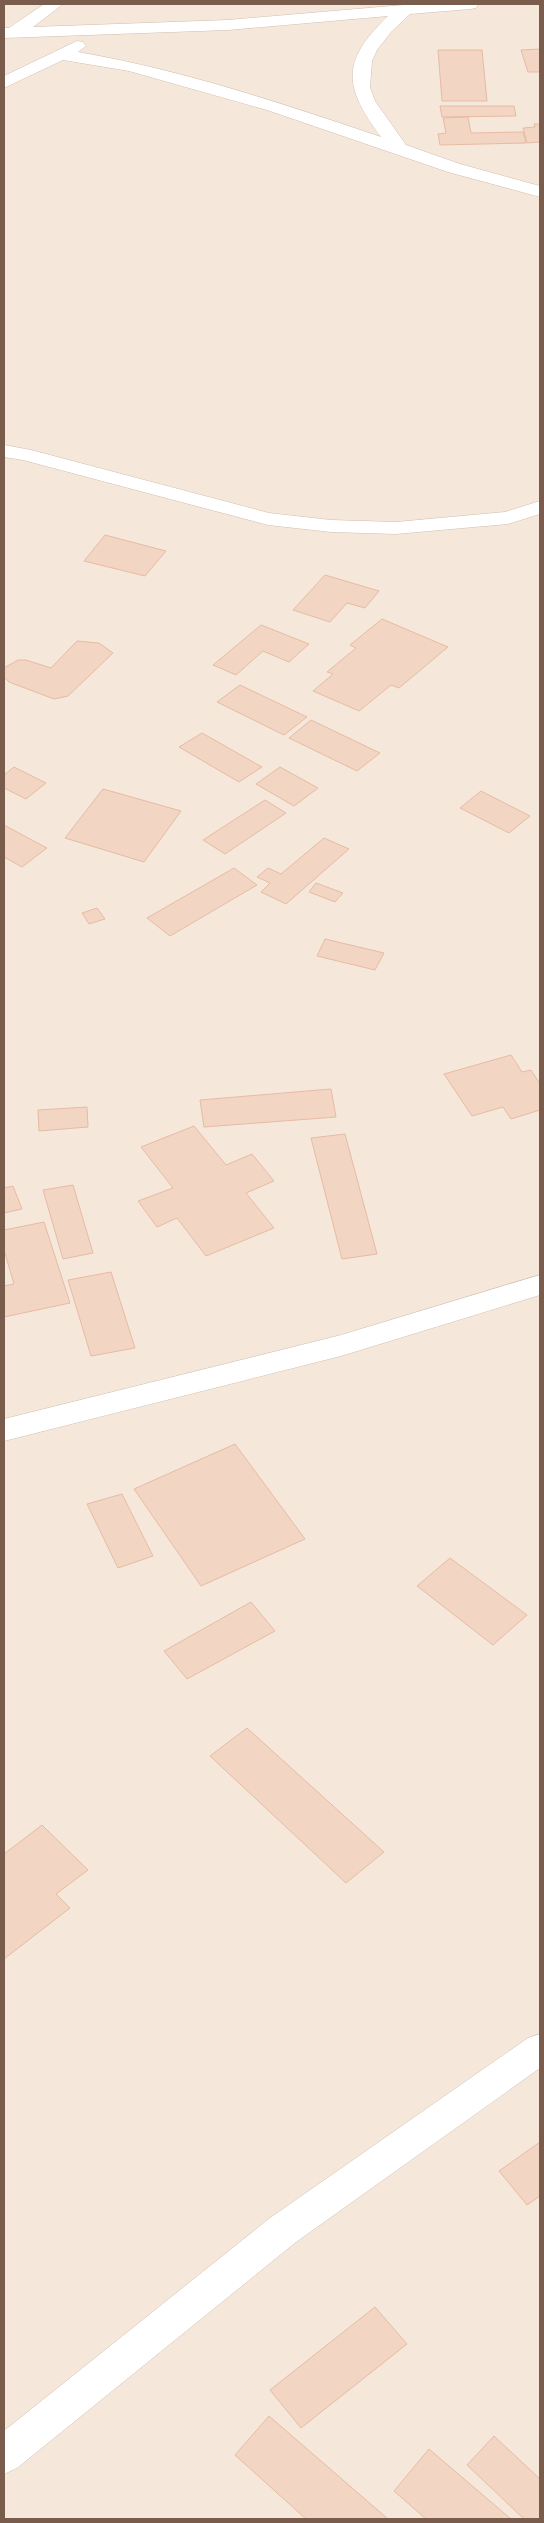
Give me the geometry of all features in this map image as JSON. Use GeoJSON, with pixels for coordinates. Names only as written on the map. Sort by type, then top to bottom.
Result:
{"type":"FeatureCollection","features":[{"type":"Feature","properties":{"kind":"street"},"geometry":{"type":"LineString","coordinates":[[9,33],[55,4]]}},
{"type":"Feature","properties":{"kind":"street"},"geometry":{"type":"LineString","coordinates":[[9,33],[110,31],[228,25],[470,4]]}},
{"type":"Feature","properties":{"kind":"street"},"geometry":{"type":"LineString","coordinates":[[399,149],[366,100],[361,76],[366,52],[386,26],[405,10]]}},
{"type":"Feature","properties":{"kind":"street"},"geometry":{"type":"LineString","coordinates":[[4,83],[110,31]]}},
{"type":"Feature","properties":{"kind":"street"},"geometry":{"type":"LineString","coordinates":[[60,54],[130,66],[191,82],[273,106],[454,168],[540,192]]}},
{"type":"Feature","properties":{"kind":"street"},"geometry":{"type":"LineString","coordinates":[[4,451],[24,454],[268,519],[331,526],[396,528],[499,519],[540,507]]}},
{"type":"Feature","properties":{"kind":"street"},"geometry":{"type":"LineString","coordinates":[[4,1430],[180,1388],[479,1305],[540,1285]]}},
{"type":"Feature","properties":{"kind":"street"},"geometry":{"type":"LineString","coordinates":[[4,2455],[283,2230],[540,2049]]}},
{"type":"Feature","properties":{"kind":"shaded area"},"geometry":{"type":"Polygon","coordinates":[[[4,4],[540,4],[540,2519],[4,2519],[4,4]]]}},
{"type":"Feature","properties":{"kind":"building"},"geometry":{"type":"Polygon","coordinates":[[[540,49],[540,72],[528,72],[521,50],[540,49]]]}},
{"type":"Feature","properties":{"kind":"building"},"geometry":{"type":"Polygon","coordinates":[[[438,50],[482,50],[487,101],[442,101],[438,50]]]}},
{"type":"Feature","properties":{"kind":"building"},"geometry":{"type":"Polygon","coordinates":[[[440,106],[514,106],[516,116],[442,117],[440,106]]]}},
{"type":"Feature","properties":{"kind":"building"},"geometry":{"type":"Polygon","coordinates":[[[468,117],[471,133],[523,132],[526,143],[440,145],[438,134],[446,133],[443,118],[468,117]]]}},
{"type":"Feature","properties":{"kind":"building"},"geometry":{"type":"Polygon","coordinates":[[[534,124],[540,124],[540,142],[527,143],[523,128],[535,127],[534,124]]]}},
{"type":"Feature","properties":{"kind":"building"},"geometry":{"type":"Polygon","coordinates":[[[105,535],[166,551],[145,576],[84,561],[105,535]]]}},
{"type":"Feature","properties":{"kind":"building"},"geometry":{"type":"Polygon","coordinates":[[[325,575],[379,591],[365,608],[347,603],[330,622],[293,610],[325,575]]]}},
{"type":"Feature","properties":{"kind":"building"},"geometry":{"type":"Polygon","coordinates":[[[382,619],[448,647],[399,688],[391,685],[359,711],[313,691],[333,674],[327,672],[356,648],[350,645],[382,619]]]}},
{"type":"Feature","properties":{"kind":"building"},"geometry":{"type":"Polygon","coordinates":[[[261,625],[309,644],[289,662],[263,651],[236,675],[213,665],[261,625]]]}},
{"type":"Feature","properties":{"kind":"building"},"geometry":{"type":"Polygon","coordinates":[[[77,641],[99,643],[113,653],[68,696],[54,699],[9,682],[4,677],[4,668],[18,660],[26,660],[51,668],[77,641]]]}},
{"type":"Feature","properties":{"kind":"building"},"geometry":{"type":"Polygon","coordinates":[[[240,685],[307,717],[284,735],[217,702],[240,685]]]}},
{"type":"Feature","properties":{"kind":"building"},"geometry":{"type":"Polygon","coordinates":[[[311,720],[380,753],[357,771],[289,738],[311,720]]]}},
{"type":"Feature","properties":{"kind":"building"},"geometry":{"type":"Polygon","coordinates":[[[202,733],[262,767],[239,782],[179,747],[202,733]]]}},
{"type":"Feature","properties":{"kind":"building"},"geometry":{"type":"Polygon","coordinates":[[[14,767],[46,783],[26,799],[4,788],[4,775],[14,767]]]}},
{"type":"Feature","properties":{"kind":"building"},"geometry":{"type":"Polygon","coordinates":[[[280,767],[318,788],[294,806],[256,784],[280,767]]]}},
{"type":"Feature","properties":{"kind":"building"},"geometry":{"type":"Polygon","coordinates":[[[103,789],[181,811],[144,862],[65,838],[103,789]]]}},
{"type":"Feature","properties":{"kind":"building"},"geometry":{"type":"Polygon","coordinates":[[[481,791],[530,816],[509,833],[460,808],[481,791]]]}},
{"type":"Feature","properties":{"kind":"building"},"geometry":{"type":"Polygon","coordinates":[[[265,800],[286,813],[225,854],[203,840],[265,800]]]}},
{"type":"Feature","properties":{"kind":"building"},"geometry":{"type":"Polygon","coordinates":[[[4,825],[47,848],[22,867],[4,857],[4,825]]]}},
{"type":"Feature","properties":{"kind":"building"},"geometry":{"type":"Polygon","coordinates":[[[324,838],[349,849],[286,904],[261,892],[270,883],[257,877],[268,868],[281,874],[324,838]]]}},
{"type":"Feature","properties":{"kind":"building"},"geometry":{"type":"Polygon","coordinates":[[[234,868],[257,885],[170,936],[147,918],[234,868]]]}},
{"type":"Feature","properties":{"kind":"building"},"geometry":{"type":"Polygon","coordinates":[[[316,883],[343,893],[335,902],[309,892],[316,883]]]}},
{"type":"Feature","properties":{"kind":"building"},"geometry":{"type":"Polygon","coordinates":[[[97,908],[105,919],[89,924],[82,913],[97,908]]]}},
{"type":"Feature","properties":{"kind":"building"},"geometry":{"type":"Polygon","coordinates":[[[325,939],[384,953],[375,970],[317,956],[325,939]]]}},
{"type":"Feature","properties":{"kind":"building"},"geometry":{"type":"Polygon","coordinates":[[[511,1055],[522,1072],[531,1070],[540,1084],[540,1110],[511,1119],[503,1107],[472,1116],[444,1074],[511,1055]]]}},
{"type":"Feature","properties":{"kind":"building"},"geometry":{"type":"Polygon","coordinates":[[[331,1089],[336,1117],[204,1127],[200,1100],[331,1089]]]}},
{"type":"Feature","properties":{"kind":"building"},"geometry":{"type":"Polygon","coordinates":[[[87,1107],[88,1127],[39,1131],[38,1110],[87,1107]]]}},
{"type":"Feature","properties":{"kind":"building"},"geometry":{"type":"Polygon","coordinates":[[[194,1126],[226,1165],[252,1154],[274,1181],[246,1193],[274,1228],[206,1256],[177,1218],[157,1227],[138,1201],[173,1188],[141,1147],[194,1126]]]}},
{"type":"Feature","properties":{"kind":"building"},"geometry":{"type":"Polygon","coordinates":[[[345,1134],[377,1254],[342,1259],[311,1138],[345,1134]]]}},
{"type":"Feature","properties":{"kind":"building"},"geometry":{"type":"Polygon","coordinates":[[[73,1185],[93,1253],[63,1259],[43,1190],[73,1185]]]}},
{"type":"Feature","properties":{"kind":"building"},"geometry":{"type":"Polygon","coordinates":[[[13,1186],[22,1209],[4,1213],[4,1188],[13,1186]]]}},
{"type":"Feature","properties":{"kind":"building"},"geometry":{"type":"Polygon","coordinates":[[[44,1222],[70,1303],[4,1317],[4,1286],[14,1284],[4,1250],[4,1230],[44,1222]]]}},
{"type":"Feature","properties":{"kind":"building"},"geometry":{"type":"Polygon","coordinates":[[[111,1272],[135,1348],[91,1356],[68,1280],[111,1272]]]}},
{"type":"Feature","properties":{"kind":"building"},"geometry":{"type":"Polygon","coordinates":[[[235,1444],[305,1539],[201,1586],[134,1489],[235,1444]]]}},
{"type":"Feature","properties":{"kind":"building"},"geometry":{"type":"Polygon","coordinates":[[[122,1494],[153,1556],[118,1568],[87,1504],[122,1494]]]}},
{"type":"Feature","properties":{"kind":"building"},"geometry":{"type":"Polygon","coordinates":[[[450,1558],[527,1615],[493,1645],[417,1586],[450,1558]]]}},
{"type":"Feature","properties":{"kind":"building"},"geometry":{"type":"Polygon","coordinates":[[[251,1602],[275,1631],[187,1679],[164,1651],[251,1602]]]}},
{"type":"Feature","properties":{"kind":"building"},"geometry":{"type":"Polygon","coordinates":[[[247,1728],[384,1852],[346,1883],[210,1756],[247,1728]]]}},
{"type":"Feature","properties":{"kind":"building"},"geometry":{"type":"Polygon","coordinates":[[[42,1825],[88,1870],[56,1894],[70,1908],[4,1959],[4,1854],[42,1825]]]}},
{"type":"Feature","properties":{"kind":"building"},"geometry":{"type":"Polygon","coordinates":[[[540,2142],[540,2196],[527,2205],[499,2171],[540,2142]]]}},
{"type":"Feature","properties":{"kind":"building"},"geometry":{"type":"Polygon","coordinates":[[[375,2307],[407,2344],[301,2428],[270,2390],[375,2307]]]}},
{"type":"Feature","properties":{"kind":"building"},"geometry":{"type":"Polygon","coordinates":[[[269,2416],[388,2519],[306,2519],[235,2455],[269,2416]]]}},
{"type":"Feature","properties":{"kind":"building"},"geometry":{"type":"Polygon","coordinates":[[[494,2436],[540,2479],[540,2519],[524,2519],[467,2465],[494,2436]]]}},
{"type":"Feature","properties":{"kind":"building"},"geometry":{"type":"Polygon","coordinates":[[[429,2449],[511,2519],[426,2519],[394,2491],[429,2449]]]}}]}
